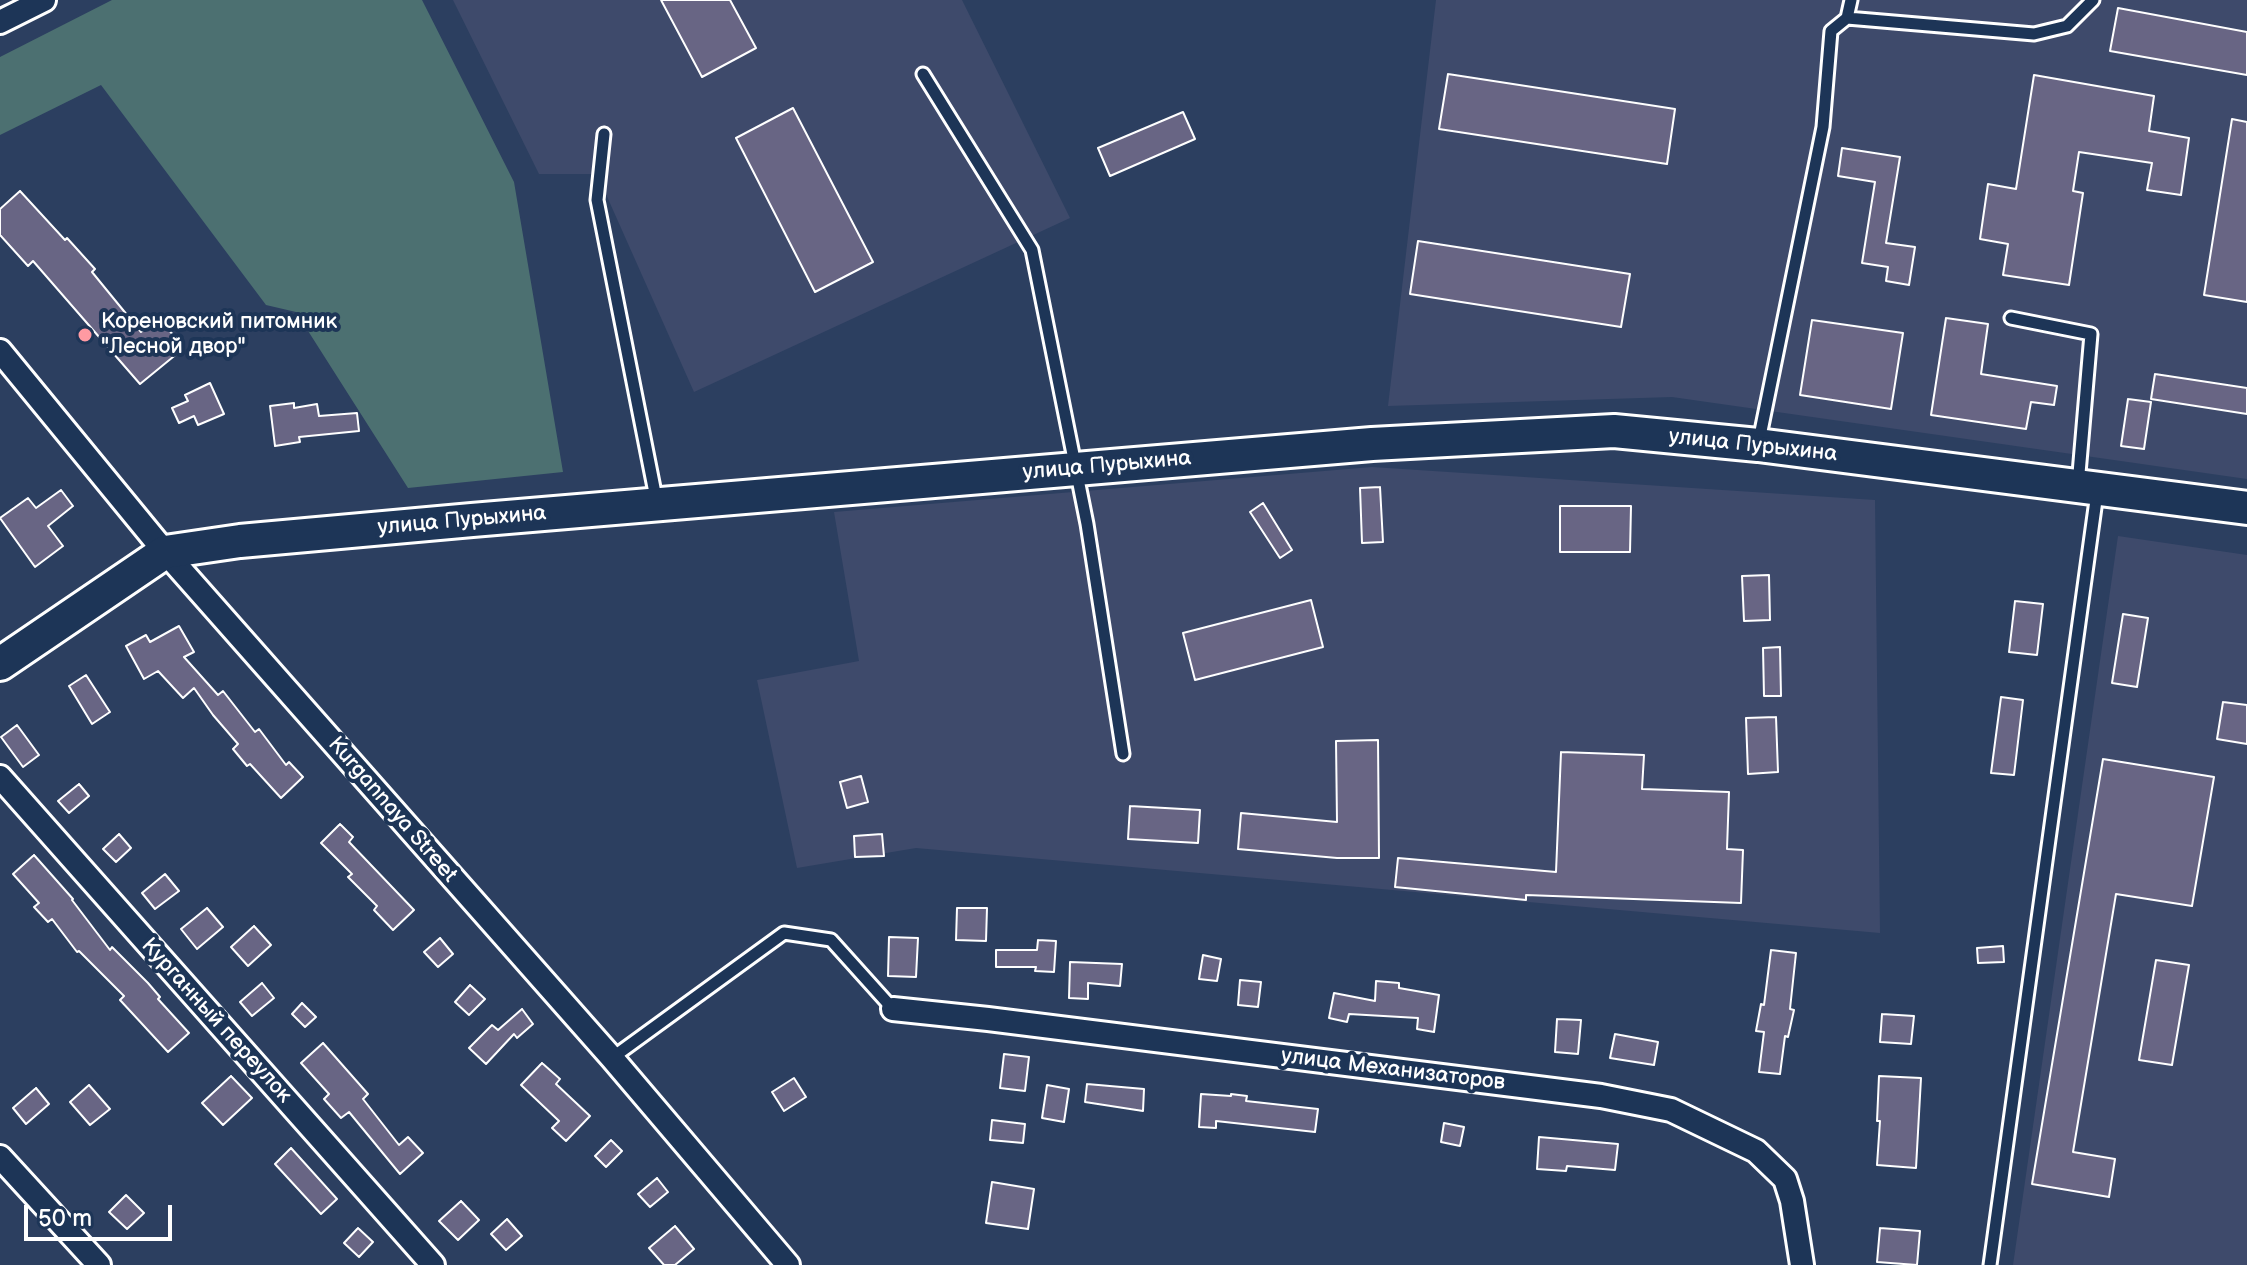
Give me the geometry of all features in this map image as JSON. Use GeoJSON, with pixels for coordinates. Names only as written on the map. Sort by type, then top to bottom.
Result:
{"type":"FeatureCollection","features":[{"type":"Feature","properties":{"kind":"street"},"geometry":{"type":"LineString","coordinates":[[0,22],[44,0]]}},
{"type":"Feature","properties":{"kind":"street","name":"Kurgannaya Street"},"geometry":{"type":"LineString","coordinates":[[0,351],[165,552],[612,1058],[788,1265]]}},
{"type":"Feature","properties":{"kind":"street","name":"улица Пурыхина"},"geometry":{"type":"LineString","coordinates":[[0,664],[165,552],[240,541],[1372,444],[1614,431],[1758,445],[2247,508]]}},
{"type":"Feature","properties":{"kind":"street","name":"Курганный переулок"},"geometry":{"type":"LineString","coordinates":[[0,777],[433,1265]]}},
{"type":"Feature","properties":{"kind":"street","name":"улица Механизаторов"},"geometry":{"type":"LineString","coordinates":[[893,1009],[1601,1096],[1671,1110],[1756,1151],[1785,1179],[1792,1201],[1802,1265]]}},
{"type":"Feature","properties":{"kind":"street"},"geometry":{"type":"LineString","coordinates":[[0,1157],[99,1265]]}},
{"type":"Feature","properties":{"kind":"lane"},"geometry":{"type":"LineString","coordinates":[[1758,445],[1823,127],[1831,31],[1847,18],[1851,0]]}},
{"type":"Feature","properties":{"kind":"lane"},"geometry":{"type":"LineString","coordinates":[[1847,18],[2034,34],[2067,26],[2093,0]]}},
{"type":"Feature","properties":{"kind":"lane"},"geometry":{"type":"LineString","coordinates":[[923,74],[1032,250],[1076,469],[1123,754]]}},
{"type":"Feature","properties":{"kind":"lane"},"geometry":{"type":"LineString","coordinates":[[604,134],[597,200],[657,504]]}},
{"type":"Feature","properties":{"kind":"lane"},"geometry":{"type":"LineString","coordinates":[[1990,1265],[2088,486],[2091,334],[2011,318]]}},
{"type":"Feature","properties":{"kind":"lane"},"geometry":{"type":"LineString","coordinates":[[612,1058],[784,933],[831,940],[893,1009]]}},
{"type":"Feature","properties":{"kind":"shaded area"},"geometry":{"type":"Polygon","coordinates":[[[453,0],[962,0],[1070,218],[694,392],[597,174],[539,174],[453,0]]]}},
{"type":"Feature","properties":{"kind":"shaded area"},"geometry":{"type":"Polygon","coordinates":[[[1436,0],[2247,0],[2247,479],[1672,397],[1388,406],[1436,0]]]}},
{"type":"Feature","properties":{"kind":"shaded area"},"geometry":{"type":"Polygon","coordinates":[[[1372,467],[1875,500],[1880,933],[916,848],[797,868],[757,680],[859,661],[834,512],[1372,467]]]}},
{"type":"Feature","properties":{"kind":"shaded area"},"geometry":{"type":"Polygon","coordinates":[[[2118,536],[2247,555],[2247,1265],[2013,1265],[2118,536]]]}},
{"type":"Feature","properties":{"kind":"green space"},"geometry":{"type":"Polygon","coordinates":[[[112,0],[422,0],[514,182],[563,472],[408,488],[296,312],[266,305],[101,85],[0,135],[0,57],[112,0]]]}},
{"type":"Feature","properties":{"kind":"building"},"geometry":{"type":"Polygon","coordinates":[[[661,0],[730,0],[756,48],[702,77],[661,0]]]}},
{"type":"Feature","properties":{"kind":"building"},"geometry":{"type":"Polygon","coordinates":[[[2118,8],[2247,32],[2247,75],[2110,51],[2118,8]]]}},
{"type":"Feature","properties":{"kind":"building"},"geometry":{"type":"Polygon","coordinates":[[[1448,74],[1675,109],[1667,164],[1439,129],[1448,74]]]}},
{"type":"Feature","properties":{"kind":"building"},"geometry":{"type":"Polygon","coordinates":[[[2034,75],[2154,96],[2149,131],[2189,138],[2181,195],[2147,190],[2152,163],[2079,152],[2073,191],[2083,193],[2069,285],[2003,275],[2008,244],[1980,239],[1988,184],[2016,189],[2034,75]]]}},
{"type":"Feature","properties":{"kind":"building"},"geometry":{"type":"Polygon","coordinates":[[[793,108],[873,262],[815,292],[736,138],[793,108]]]}},
{"type":"Feature","properties":{"kind":"building"},"geometry":{"type":"Polygon","coordinates":[[[1183,112],[1195,139],[1110,176],[1098,148],[1183,112]]]}},
{"type":"Feature","properties":{"kind":"building"},"geometry":{"type":"Polygon","coordinates":[[[2232,119],[2247,122],[2247,302],[2204,295],[2232,119]]]}},
{"type":"Feature","properties":{"kind":"building"},"geometry":{"type":"Polygon","coordinates":[[[1842,148],[1900,157],[1886,243],[1915,247],[1909,285],[1886,281],[1888,267],[1862,263],[1875,182],[1838,176],[1842,148]]]}},
{"type":"Feature","properties":{"kind":"building"},"geometry":{"type":"Polygon","coordinates":[[[20,191],[95,269],[92,272],[141,332],[159,318],[184,348],[140,384],[33,261],[28,266],[0,235],[0,209],[20,191]]]}},
{"type":"Feature","properties":{"kind":"building"},"geometry":{"type":"Polygon","coordinates":[[[1418,241],[1630,274],[1621,327],[1410,294],[1418,241]]]}},
{"type":"Feature","properties":{"kind":"building"},"geometry":{"type":"Polygon","coordinates":[[[1946,318],[1988,324],[1981,374],[2057,386],[2054,405],[2031,402],[2026,429],[1931,415],[1946,318]]]}},
{"type":"Feature","properties":{"kind":"building"},"geometry":{"type":"Polygon","coordinates":[[[1812,320],[1903,333],[1891,409],[1800,395],[1812,320]]]}},
{"type":"Feature","properties":{"kind":"building"},"geometry":{"type":"Polygon","coordinates":[[[2155,374],[2247,388],[2247,414],[2151,399],[2155,374]]]}},
{"type":"Feature","properties":{"kind":"building"},"geometry":{"type":"Polygon","coordinates":[[[210,383],[224,414],[198,425],[194,416],[179,423],[172,408],[188,401],[185,395],[210,383]]]}},
{"type":"Feature","properties":{"kind":"building"},"geometry":{"type":"Polygon","coordinates":[[[2128,399],[2151,402],[2144,449],[2121,446],[2128,399]]]}},
{"type":"Feature","properties":{"kind":"building"},"geometry":{"type":"Polygon","coordinates":[[[294,403],[294,408],[317,404],[319,416],[357,413],[359,431],[299,437],[300,442],[275,446],[270,406],[294,403]]]}},
{"type":"Feature","properties":{"kind":"building"},"geometry":{"type":"Polygon","coordinates":[[[1380,487],[1383,542],[1362,543],[1360,488],[1380,487]]]}},
{"type":"Feature","properties":{"kind":"building"},"geometry":{"type":"Polygon","coordinates":[[[61,490],[73,506],[48,526],[63,546],[35,567],[0,518],[28,498],[36,508],[61,490]]]}},
{"type":"Feature","properties":{"kind":"building"},"geometry":{"type":"Polygon","coordinates":[[[1263,503],[1292,550],[1280,558],[1250,512],[1263,503]]]}},
{"type":"Feature","properties":{"kind":"building"},"geometry":{"type":"Polygon","coordinates":[[[1560,506],[1631,506],[1630,552],[1560,552],[1560,506]]]}},
{"type":"Feature","properties":{"kind":"building"},"geometry":{"type":"Polygon","coordinates":[[[1769,575],[1770,620],[1744,621],[1742,576],[1769,575]]]}},
{"type":"Feature","properties":{"kind":"building"},"geometry":{"type":"Polygon","coordinates":[[[1311,600],[1323,647],[1195,680],[1183,633],[1311,600]]]}},
{"type":"Feature","properties":{"kind":"building"},"geometry":{"type":"Polygon","coordinates":[[[2015,601],[2043,604],[2037,655],[2009,652],[2015,601]]]}},
{"type":"Feature","properties":{"kind":"building"},"geometry":{"type":"Polygon","coordinates":[[[2123,614],[2148,618],[2137,687],[2112,683],[2123,614]]]}},
{"type":"Feature","properties":{"kind":"building"},"geometry":{"type":"Polygon","coordinates":[[[179,626],[194,652],[184,657],[218,695],[223,691],[255,732],[259,729],[286,765],[289,762],[303,777],[281,798],[233,749],[238,744],[194,688],[183,698],[158,671],[144,679],[126,646],[146,635],[150,642],[179,626]]]}},
{"type":"Feature","properties":{"kind":"building"},"geometry":{"type":"Polygon","coordinates":[[[1780,647],[1781,696],[1764,696],[1763,648],[1780,647]]]}},
{"type":"Feature","properties":{"kind":"building"},"geometry":{"type":"Polygon","coordinates":[[[86,675],[110,712],[92,724],[69,686],[86,675]]]}},
{"type":"Feature","properties":{"kind":"building"},"geometry":{"type":"Polygon","coordinates":[[[2001,697],[2023,700],[2014,775],[1991,773],[2001,697]]]}},
{"type":"Feature","properties":{"kind":"building"},"geometry":{"type":"Polygon","coordinates":[[[2223,702],[2247,705],[2247,744],[2217,739],[2223,702]]]}},
{"type":"Feature","properties":{"kind":"building"},"geometry":{"type":"Polygon","coordinates":[[[1776,717],[1778,772],[1748,774],[1746,718],[1776,717]]]}},
{"type":"Feature","properties":{"kind":"building"},"geometry":{"type":"Polygon","coordinates":[[[17,725],[39,755],[23,767],[1,737],[17,725]]]}},
{"type":"Feature","properties":{"kind":"building"},"geometry":{"type":"Polygon","coordinates":[[[1378,740],[1379,858],[1337,858],[1238,849],[1241,813],[1337,822],[1336,741],[1378,740]]]}},
{"type":"Feature","properties":{"kind":"building"},"geometry":{"type":"Polygon","coordinates":[[[1561,752],[1644,755],[1642,789],[1729,792],[1727,849],[1743,850],[1741,903],[1526,895],[1526,900],[1395,887],[1398,858],[1556,872],[1561,752]]]}},
{"type":"Feature","properties":{"kind":"building"},"geometry":{"type":"Polygon","coordinates":[[[2103,759],[2214,777],[2192,906],[2116,894],[2073,1152],[2115,1159],[2109,1197],[2032,1184],[2103,759]]]}},
{"type":"Feature","properties":{"kind":"building"},"geometry":{"type":"Polygon","coordinates":[[[861,776],[868,802],[847,808],[840,782],[861,776]]]}},
{"type":"Feature","properties":{"kind":"building"},"geometry":{"type":"Polygon","coordinates":[[[79,784],[89,796],[69,813],[58,801],[79,784]]]}},
{"type":"Feature","properties":{"kind":"building"},"geometry":{"type":"Polygon","coordinates":[[[1130,806],[1200,810],[1198,843],[1128,839],[1130,806]]]}},
{"type":"Feature","properties":{"kind":"building"},"geometry":{"type":"Polygon","coordinates":[[[340,824],[353,837],[349,842],[414,910],[393,930],[374,910],[377,906],[348,877],[352,874],[321,843],[340,824]]]}},
{"type":"Feature","properties":{"kind":"building"},"geometry":{"type":"Polygon","coordinates":[[[119,834],[131,848],[116,862],[103,849],[119,834]]]}},
{"type":"Feature","properties":{"kind":"building"},"geometry":{"type":"Polygon","coordinates":[[[882,834],[884,856],[855,857],[854,836],[882,834]]]}},
{"type":"Feature","properties":{"kind":"building"},"geometry":{"type":"Polygon","coordinates":[[[34,855],[73,899],[110,950],[112,947],[148,983],[160,997],[158,999],[189,1033],[168,1052],[120,1000],[124,996],[77,952],[52,919],[48,922],[34,907],[39,903],[13,874],[34,855]]]}},
{"type":"Feature","properties":{"kind":"building"},"geometry":{"type":"Polygon","coordinates":[[[165,874],[179,891],[155,909],[142,893],[165,874]]]}},
{"type":"Feature","properties":{"kind":"building"},"geometry":{"type":"Polygon","coordinates":[[[207,908],[223,927],[197,949],[181,929],[207,908]]]}},
{"type":"Feature","properties":{"kind":"building"},"geometry":{"type":"Polygon","coordinates":[[[957,908],[987,908],[986,941],[956,940],[957,908]]]}},
{"type":"Feature","properties":{"kind":"building"},"geometry":{"type":"Polygon","coordinates":[[[254,926],[271,945],[248,966],[231,947],[254,926]]]}},
{"type":"Feature","properties":{"kind":"building"},"geometry":{"type":"Polygon","coordinates":[[[889,937],[918,938],[916,977],[888,976],[889,937]]]}},
{"type":"Feature","properties":{"kind":"building"},"geometry":{"type":"Polygon","coordinates":[[[440,938],[453,954],[438,967],[424,952],[440,938]]]}},
{"type":"Feature","properties":{"kind":"building"},"geometry":{"type":"Polygon","coordinates":[[[1038,940],[1056,941],[1054,972],[1035,971],[1036,967],[996,967],[996,950],[1037,950],[1038,940]]]}},
{"type":"Feature","properties":{"kind":"building"},"geometry":{"type":"Polygon","coordinates":[[[2003,946],[2004,962],[1978,963],[1977,948],[2003,946]]]}},
{"type":"Feature","properties":{"kind":"building"},"geometry":{"type":"Polygon","coordinates":[[[1771,950],[1796,953],[1790,1009],[1794,1010],[1788,1037],[1785,1036],[1780,1074],[1759,1072],[1764,1032],[1756,1031],[1761,1004],[1764,1005],[1771,950]]]}},
{"type":"Feature","properties":{"kind":"building"},"geometry":{"type":"Polygon","coordinates":[[[1203,955],[1221,959],[1217,981],[1199,979],[1203,955]]]}},
{"type":"Feature","properties":{"kind":"building"},"geometry":{"type":"Polygon","coordinates":[[[2156,960],[2189,965],[2172,1065],[2139,1060],[2156,960]]]}},
{"type":"Feature","properties":{"kind":"building"},"geometry":{"type":"Polygon","coordinates":[[[1070,962],[1122,964],[1120,986],[1088,983],[1088,999],[1069,998],[1070,962]]]}},
{"type":"Feature","properties":{"kind":"building"},"geometry":{"type":"Polygon","coordinates":[[[1240,980],[1261,982],[1258,1007],[1238,1005],[1240,980]]]}},
{"type":"Feature","properties":{"kind":"building"},"geometry":{"type":"Polygon","coordinates":[[[1376,981],[1399,983],[1399,988],[1439,995],[1434,1032],[1417,1029],[1418,1018],[1349,1014],[1347,1022],[1329,1018],[1334,993],[1375,1001],[1376,981]]]}},
{"type":"Feature","properties":{"kind":"building"},"geometry":{"type":"Polygon","coordinates":[[[262,983],[274,998],[252,1016],[240,1002],[262,983]]]}},
{"type":"Feature","properties":{"kind":"building"},"geometry":{"type":"Polygon","coordinates":[[[470,985],[485,999],[469,1015],[455,1002],[470,985]]]}},
{"type":"Feature","properties":{"kind":"building"},"geometry":{"type":"Polygon","coordinates":[[[302,1003],[316,1017],[305,1027],[292,1014],[302,1003]]]}},
{"type":"Feature","properties":{"kind":"building"},"geometry":{"type":"Polygon","coordinates":[[[522,1009],[533,1024],[517,1038],[514,1034],[486,1064],[469,1048],[492,1025],[498,1030],[522,1009]]]}},
{"type":"Feature","properties":{"kind":"building"},"geometry":{"type":"Polygon","coordinates":[[[1882,1014],[1914,1016],[1911,1044],[1880,1042],[1882,1014]]]}},
{"type":"Feature","properties":{"kind":"building"},"geometry":{"type":"Polygon","coordinates":[[[1557,1019],[1581,1020],[1578,1054],[1555,1052],[1557,1019]]]}},
{"type":"Feature","properties":{"kind":"building"},"geometry":{"type":"Polygon","coordinates":[[[1615,1034],[1658,1042],[1654,1065],[1610,1058],[1615,1034]]]}},
{"type":"Feature","properties":{"kind":"building"},"geometry":{"type":"Polygon","coordinates":[[[323,1043],[368,1094],[363,1099],[399,1145],[408,1137],[423,1153],[400,1174],[349,1112],[341,1118],[324,1099],[329,1094],[301,1063],[323,1043]]]}},
{"type":"Feature","properties":{"kind":"building"},"geometry":{"type":"Polygon","coordinates":[[[1004,1054],[1029,1057],[1025,1091],[1000,1088],[1004,1054]]]}},
{"type":"Feature","properties":{"kind":"building"},"geometry":{"type":"Polygon","coordinates":[[[542,1063],[560,1079],[556,1084],[590,1116],[566,1141],[552,1128],[559,1121],[521,1085],[542,1063]]]}},
{"type":"Feature","properties":{"kind":"building"},"geometry":{"type":"Polygon","coordinates":[[[231,1076],[252,1098],[223,1125],[202,1103],[231,1076]]]}},
{"type":"Feature","properties":{"kind":"building"},"geometry":{"type":"Polygon","coordinates":[[[1879,1076],[1921,1078],[1916,1168],[1877,1165],[1879,1076]]]}},
{"type":"Feature","properties":{"kind":"building"},"geometry":{"type":"Polygon","coordinates":[[[794,1078],[806,1097],[784,1111],[772,1092],[794,1078]]]}},
{"type":"Feature","properties":{"kind":"building"},"geometry":{"type":"Polygon","coordinates":[[[1087,1084],[1144,1089],[1143,1111],[1085,1102],[1087,1084]]]}},
{"type":"Feature","properties":{"kind":"building"},"geometry":{"type":"Polygon","coordinates":[[[89,1085],[110,1109],[90,1125],[70,1102],[89,1085]]]}},
{"type":"Feature","properties":{"kind":"building"},"geometry":{"type":"Polygon","coordinates":[[[1047,1085],[1069,1089],[1064,1122],[1042,1118],[1047,1085]]]}},
{"type":"Feature","properties":{"kind":"building"},"geometry":{"type":"Polygon","coordinates":[[[36,1088],[49,1104],[26,1124],[13,1108],[36,1088]]]}},
{"type":"Feature","properties":{"kind":"building"},"geometry":{"type":"Polygon","coordinates":[[[1201,1094],[1247,1096],[1246,1101],[1318,1109],[1315,1132],[1216,1121],[1216,1128],[1199,1127],[1201,1094]]]}},
{"type":"Feature","properties":{"kind":"building"},"geometry":{"type":"Polygon","coordinates":[[[992,1120],[1025,1124],[1023,1143],[990,1140],[992,1120]]]}},
{"type":"Feature","properties":{"kind":"building"},"geometry":{"type":"Polygon","coordinates":[[[1444,1123],[1464,1127],[1460,1146],[1441,1142],[1444,1123]]]}},
{"type":"Feature","properties":{"kind":"building"},"geometry":{"type":"Polygon","coordinates":[[[1539,1137],[1618,1144],[1615,1170],[1567,1166],[1566,1171],[1537,1169],[1539,1137]]]}},
{"type":"Feature","properties":{"kind":"building"},"geometry":{"type":"Polygon","coordinates":[[[611,1140],[622,1151],[606,1167],[595,1156],[611,1140]]]}},
{"type":"Feature","properties":{"kind":"building"},"geometry":{"type":"Polygon","coordinates":[[[291,1148],[337,1199],[321,1214],[275,1164],[291,1148]]]}},
{"type":"Feature","properties":{"kind":"building"},"geometry":{"type":"Polygon","coordinates":[[[657,1178],[668,1192],[650,1207],[638,1194],[657,1178]]]}},
{"type":"Feature","properties":{"kind":"building"},"geometry":{"type":"Polygon","coordinates":[[[992,1182],[1034,1189],[1028,1229],[986,1223],[992,1182]]]}},
{"type":"Feature","properties":{"kind":"building"},"geometry":{"type":"Polygon","coordinates":[[[126,1195],[144,1213],[127,1229],[109,1212],[126,1195]]]}},
{"type":"Feature","properties":{"kind":"building"},"geometry":{"type":"Polygon","coordinates":[[[461,1201],[479,1220],[458,1240],[439,1221],[461,1201]]]}},
{"type":"Feature","properties":{"kind":"building"},"geometry":{"type":"Polygon","coordinates":[[[507,1219],[522,1236],[506,1250],[491,1234],[507,1219]]]}},
{"type":"Feature","properties":{"kind":"building"},"geometry":{"type":"Polygon","coordinates":[[[675,1226],[694,1249],[675,1265],[664,1265],[649,1248],[675,1226]]]}},
{"type":"Feature","properties":{"kind":"building"},"geometry":{"type":"Polygon","coordinates":[[[358,1228],[373,1242],[359,1257],[344,1243],[358,1228]]]}},
{"type":"Feature","properties":{"kind":"building"},"geometry":{"type":"Polygon","coordinates":[[[1880,1228],[1920,1231],[1917,1265],[1877,1262],[1880,1228]]]}},
{"type":"Feature","properties":{"kind":"place","name":"Кореновский питомник \"Лесной двор\""},"geometry":{"type":"Point","coordinates":[85,335]}}]}
